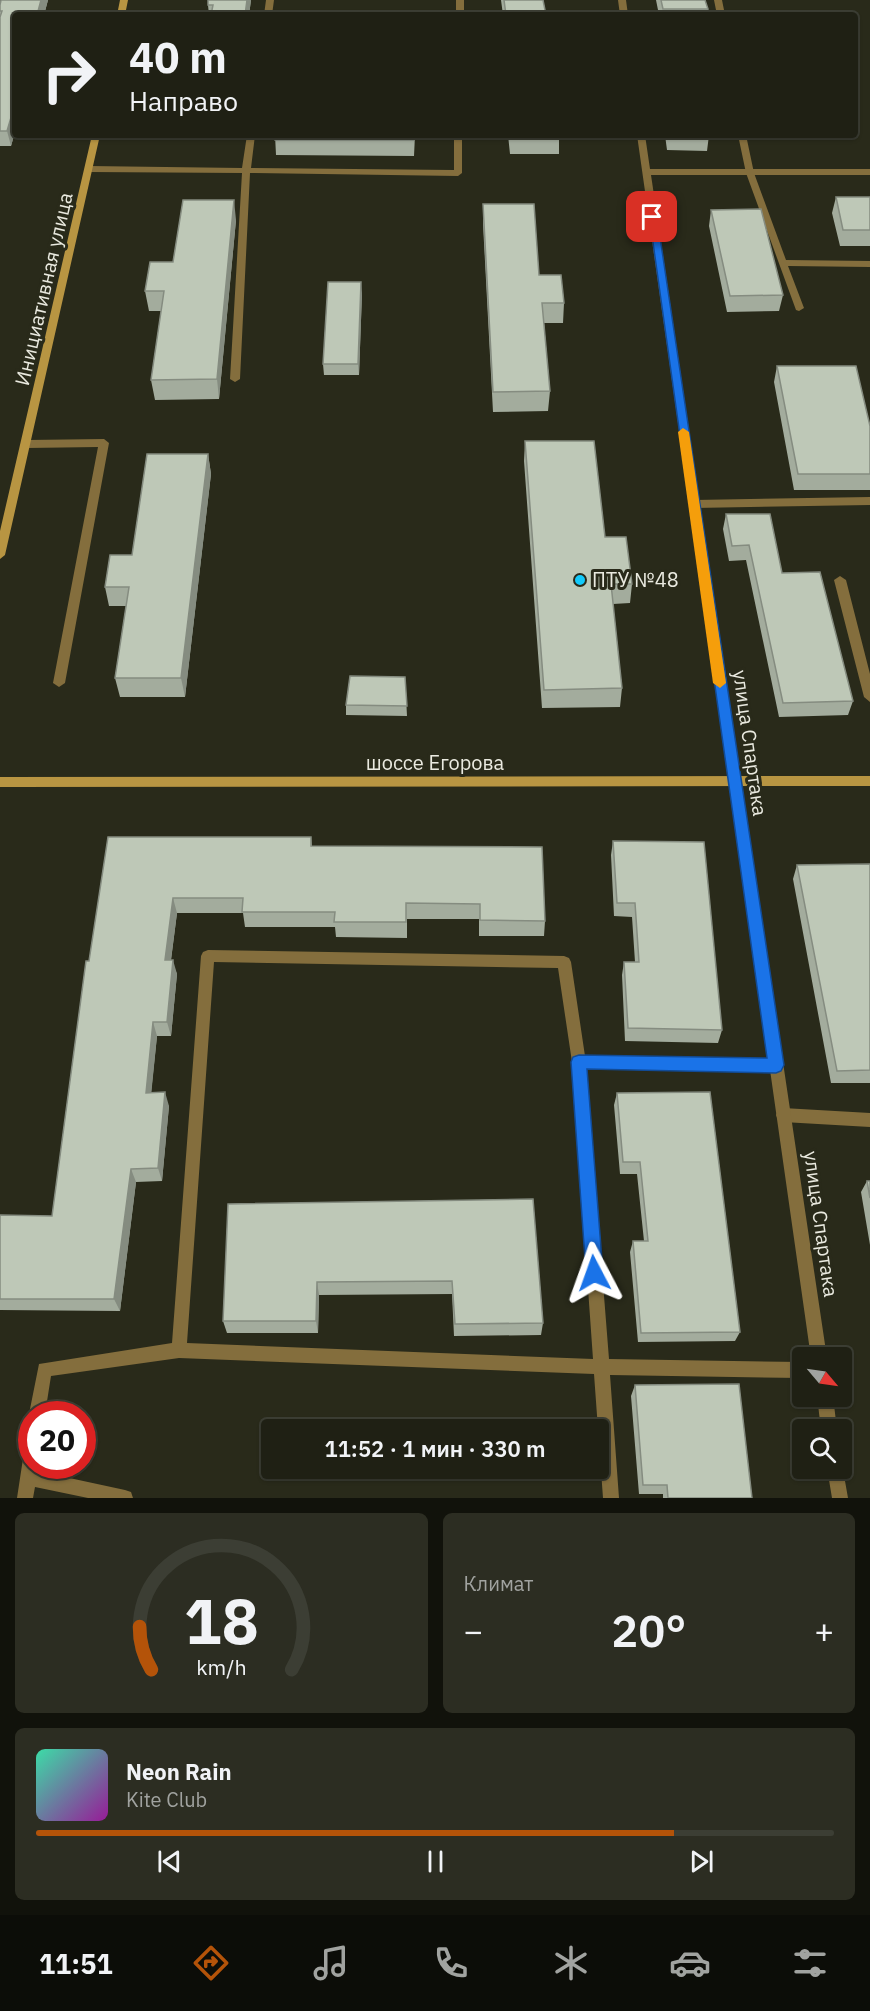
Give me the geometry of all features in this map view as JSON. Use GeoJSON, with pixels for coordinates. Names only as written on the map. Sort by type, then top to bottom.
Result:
{"type":"FeatureCollection","features":[{"type":"Feature","properties":{"kind":"main road","name":"Инициативная улица"},"geometry":{"type":"LineString","coordinates":[[0,555],[95,138]]}},
{"type":"Feature","properties":{"kind":"main road","name":"шоссе Егорова"},"geometry":{"type":"LineString","coordinates":[[0,782],[870,781]]}},
{"type":"Feature","properties":{"kind":"street"},"geometry":{"type":"LineString","coordinates":[[235,380],[246,171],[251,138]]}},
{"type":"Feature","properties":{"kind":"street"},"geometry":{"type":"LineString","coordinates":[[89,169],[458,173],[458,138]]}},
{"type":"Feature","properties":{"kind":"street","name":"улица Спартака"},"geometry":{"type":"LineString","coordinates":[[641,138],[817,1347]]}},
{"type":"Feature","properties":{"kind":"street"},"geometry":{"type":"LineString","coordinates":[[743,138],[750,173],[799,308]]}},
{"type":"Feature","properties":{"kind":"street"},"geometry":{"type":"LineString","coordinates":[[646,172],[870,172]]}},
{"type":"Feature","properties":{"kind":"street"},"geometry":{"type":"LineString","coordinates":[[233,208],[244,207]]}},
{"type":"Feature","properties":{"kind":"street"},"geometry":{"type":"LineString","coordinates":[[782,263],[870,264]]}},
{"type":"Feature","properties":{"kind":"street"},"geometry":{"type":"LineString","coordinates":[[27,444],[104,443],[59,683]]}},
{"type":"Feature","properties":{"kind":"street"},"geometry":{"type":"LineString","coordinates":[[694,504],[870,501]]}},
{"type":"Feature","properties":{"kind":"street"},"geometry":{"type":"LineString","coordinates":[[840,580],[870,697]]}},
{"type":"Feature","properties":{"kind":"street"},"geometry":{"type":"LineString","coordinates":[[179,1350],[208,956],[564,962],[579,1062],[611,1498]]}},
{"type":"Feature","properties":{"kind":"street"},"geometry":{"type":"LineString","coordinates":[[579,1062],[776,1065]]}},
{"type":"Feature","properties":{"kind":"street"},"geometry":{"type":"LineString","coordinates":[[783,1115],[870,1120]]}},
{"type":"Feature","properties":{"kind":"street"},"geometry":{"type":"LineString","coordinates":[[39,1401],[44,1369],[179,1350],[792,1371]]}},
{"type":"Feature","properties":{"kind":"street"},"geometry":{"type":"LineString","coordinates":[[24,1498],[28,1479]]}},
{"type":"Feature","properties":{"kind":"street"},"geometry":{"type":"LineString","coordinates":[[37,1479],[125,1498]]}},
{"type":"Feature","properties":{"kind":"street"},"geometry":{"type":"LineString","coordinates":[[837,1479],[840,1498]]}},
{"type":"Feature","properties":{"kind":"building"},"geometry":{"type":"Polygon","coordinates":[[[1,0],[41,0],[38,12],[12,12],[12,114],[7,131],[0,131],[0,17],[2,11],[0,11],[1,0]]]}},
{"type":"Feature","properties":{"kind":"building"},"geometry":{"type":"Polygon","coordinates":[[[208,0],[247,0],[245,12],[212,12],[213,5],[208,5],[208,0]]]}},
{"type":"Feature","properties":{"kind":"building"},"geometry":{"type":"Polygon","coordinates":[[[504,0],[543,0],[545,12],[506,12],[504,0]]]}},
{"type":"Feature","properties":{"kind":"building"},"geometry":{"type":"Polygon","coordinates":[[[661,0],[705,0],[708,9],[663,9],[661,0]]]}},
{"type":"Feature","properties":{"kind":"building"},"geometry":{"type":"Polygon","coordinates":[[[275,138],[414,138],[414,140],[275,140],[275,138]]]}},
{"type":"Feature","properties":{"kind":"building"},"geometry":{"type":"Polygon","coordinates":[[[836,197],[870,197],[870,230],[843,230],[836,197]]]}},
{"type":"Feature","properties":{"kind":"building"},"geometry":{"type":"Polygon","coordinates":[[[183,200],[234,200],[217,379],[151,380],[164,291],[145,291],[150,262],[173,262],[183,200]]]}},
{"type":"Feature","properties":{"kind":"building"},"geometry":{"type":"Polygon","coordinates":[[[483,204],[534,204],[539,275],[561,275],[564,303],[542,303],[550,391],[493,392],[483,204]]]}},
{"type":"Feature","properties":{"kind":"building"},"geometry":{"type":"Polygon","coordinates":[[[761,209],[783,295],[730,296],[711,210],[761,209]]]}},
{"type":"Feature","properties":{"kind":"building"},"geometry":{"type":"Polygon","coordinates":[[[328,282],[361,282],[358,364],[323,364],[328,282]]]}},
{"type":"Feature","properties":{"kind":"building"},"geometry":{"type":"Polygon","coordinates":[[[777,366],[856,366],[870,426],[870,474],[798,474],[777,366]]]}},
{"type":"Feature","properties":{"kind":"building","name":"ПТУ №48"},"geometry":{"type":"Polygon","coordinates":[[[525,441],[594,441],[605,537],[626,537],[632,584],[611,584],[622,688],[544,690],[525,441]]]}},
{"type":"Feature","properties":{"kind":"building"},"geometry":{"type":"Polygon","coordinates":[[[147,454],[208,454],[181,678],[115,678],[129,587],[105,587],[110,555],[132,555],[147,454]]]}},
{"type":"Feature","properties":{"kind":"building"},"geometry":{"type":"Polygon","coordinates":[[[726,514],[770,514],[782,573],[820,572],[853,701],[783,703],[749,545],[732,546],[726,514]]]}},
{"type":"Feature","properties":{"kind":"building"},"geometry":{"type":"Polygon","coordinates":[[[350,676],[405,677],[407,706],[346,705],[350,676]]]}},
{"type":"Feature","properties":{"kind":"building"},"geometry":{"type":"Polygon","coordinates":[[[108,837],[311,837],[311,846],[542,847],[545,921],[480,920],[480,904],[406,903],[406,922],[334,922],[335,912],[242,912],[243,898],[173,898],[165,960],[173,960],[167,1022],[153,1022],[146,1093],[165,1092],[158,1168],[131,1169],[114,1299],[0,1299],[0,1215],[52,1216],[86,961],[89,961],[108,837]]]}},
{"type":"Feature","properties":{"kind":"building"},"geometry":{"type":"Polygon","coordinates":[[[613,841],[704,842],[722,1030],[628,1028],[624,962],[639,962],[635,903],[617,903],[613,841]]]}},
{"type":"Feature","properties":{"kind":"building"},"geometry":{"type":"Polygon","coordinates":[[[870,864],[870,1070],[837,1071],[797,865],[870,864]]]}},
{"type":"Feature","properties":{"kind":"building"},"geometry":{"type":"Polygon","coordinates":[[[710,1092],[740,1332],[641,1333],[633,1241],[648,1241],[640,1162],[623,1162],[617,1093],[710,1092]]]}},
{"type":"Feature","properties":{"kind":"building"},"geometry":{"type":"Polygon","coordinates":[[[867,1181],[870,1181],[870,1198],[867,1181]]]}},
{"type":"Feature","properties":{"kind":"building"},"geometry":{"type":"Polygon","coordinates":[[[533,1199],[543,1323],[455,1324],[452,1281],[317,1282],[316,1321],[223,1321],[228,1204],[533,1199]]]}},
{"type":"Feature","properties":{"kind":"building"},"geometry":{"type":"Polygon","coordinates":[[[739,1384],[752,1498],[668,1498],[667,1485],[643,1485],[635,1385],[739,1384]]]}},
{"type":"Feature","properties":{"kind":"slow traffic"},"geometry":{"type":"LineString","coordinates":[[683,432],[720,683]]}},
{"type":"Feature","properties":{"kind":"place","name":"ПТУ №48"},"geometry":{"type":"Point","coordinates":[580,580]}},
{"type":"Feature","properties":{"kind":"route"},"geometry":{"type":"LineString","coordinates":[[594,1273],[579,1062],[776,1065],[652,217]]}}]}
